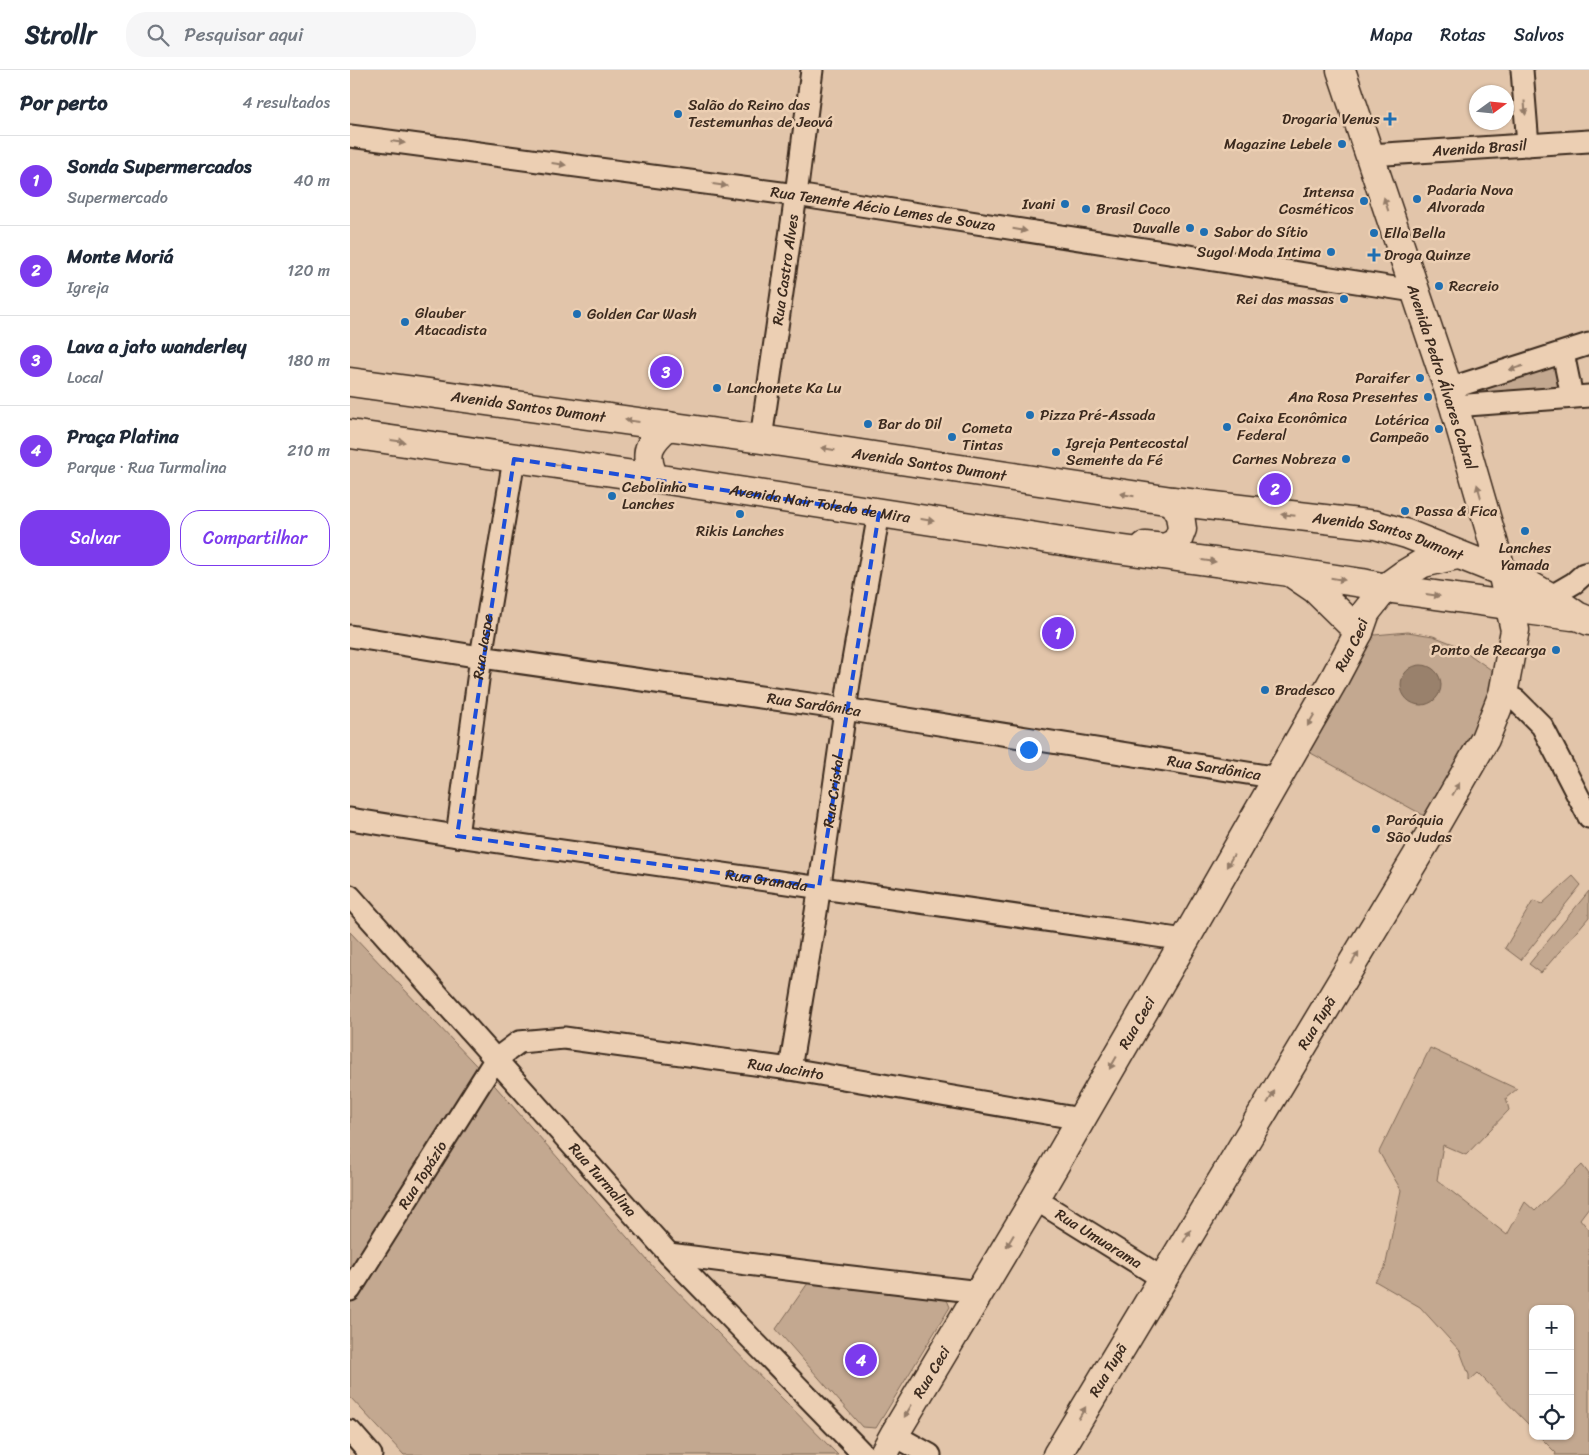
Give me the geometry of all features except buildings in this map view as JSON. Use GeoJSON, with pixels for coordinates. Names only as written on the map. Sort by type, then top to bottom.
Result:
{"type":"FeatureCollection","features":[{"type":"Feature","properties":{"kind":"main road","name":"Avenida Pedro Álvares Cabral"},"geometry":{"type":"LineString","coordinates":[[1341,70],[1451,397],[1502,572]]}},
{"type":"Feature","properties":{"kind":"main road","name":"Avenida Santos Dumont"},"geometry":{"type":"LineString","coordinates":[[350,382],[761,439],[1172,502],[1376,525],[1407,534],[1524,581],[1583,619]]}},
{"type":"Feature","properties":{"kind":"main road"},"geometry":{"type":"LineString","coordinates":[[654,478],[649,468],[649,449],[655,437],[668,426]]}},
{"type":"Feature","properties":{"kind":"main road","name":"Avenida Nair Toledo de Mira"},"geometry":{"type":"LineString","coordinates":[[350,434],[654,478],[1094,546],[1290,572]]}},
{"type":"Feature","properties":{"kind":"main road"},"geometry":{"type":"LineString","coordinates":[[1094,546],[1125,544],[1165,548],[1177,542],[1182,529],[1180,514],[1172,502]]}},
{"type":"Feature","properties":{"kind":"main road","name":"Rua Ceci"},"geometry":{"type":"LineString","coordinates":[[888,1445],[1035,1199],[1278,778],[1359,632],[1366,612],[1385,588],[1403,574],[1423,563],[1457,555]]}},
{"type":"Feature","properties":{"kind":"main road"},"geometry":{"type":"LineString","coordinates":[[1290,572],[1583,619]]}},
{"type":"Feature","properties":{"kind":"main road"},"geometry":{"type":"LineString","coordinates":[[1290,572],[1315,589],[1359,632]]}},
{"type":"Feature","properties":{"kind":"main road","name":"Rua Tupã"},"geometry":{"type":"LineString","coordinates":[[1057,1455],[1485,739],[1503,694],[1515,630],[1502,572]]}},
{"type":"Feature","properties":{"kind":"street","name":"Rua Castro Alves"},"geometry":{"type":"LineString","coordinates":[[761,439],[812,70]]}},
{"type":"Feature","properties":{"kind":"street"},"geometry":{"type":"LineString","coordinates":[[1522,70],[1528,145]]}},
{"type":"Feature","properties":{"kind":"street","name":"Rua Tenente Aécio Lemes de Souza"},"geometry":{"type":"LineString","coordinates":[[350,136],[796,195],[1414,291]]}},
{"type":"Feature","properties":{"kind":"street","name":"Avenida Brasil"},"geometry":{"type":"LineString","coordinates":[[1370,155],[1589,141]]}},
{"type":"Feature","properties":{"kind":"street"},"geometry":{"type":"LineString","coordinates":[[1451,397],[1589,344]]}},
{"type":"Feature","properties":{"kind":"street"},"geometry":{"type":"LineString","coordinates":[[1451,397],[1580,397],[1563,353]]}},
{"type":"Feature","properties":{"kind":"street","name":"Rua Jaspe"},"geometry":{"type":"LineString","coordinates":[[457,836],[481,657],[514,459]]}},
{"type":"Feature","properties":{"kind":"street","name":"Rua Cristal"},"geometry":{"type":"LineString","coordinates":[[790,1069],[820,887],[845,709],[879,513]]}},
{"type":"Feature","properties":{"kind":"street"},"geometry":{"type":"LineString","coordinates":[[1550,597],[1589,573]]}},
{"type":"Feature","properties":{"kind":"street","name":"Rua Sardônica"},"geometry":{"type":"LineString","coordinates":[[350,636],[481,657],[845,709],[1278,778]]}},
{"type":"Feature","properties":{"kind":"street"},"geometry":{"type":"LineString","coordinates":[[1503,694],[1516,700],[1542,726],[1589,817]]}},
{"type":"Feature","properties":{"kind":"street","name":"Rua Granada"},"geometry":{"type":"LineString","coordinates":[[350,819],[1185,940]]}},
{"type":"Feature","properties":{"kind":"street","name":"Rua Turmalina"},"geometry":{"type":"LineString","coordinates":[[350,896],[670,1254],[864,1455]]}},
{"type":"Feature","properties":{"kind":"street","name":"Rua Jacinto"},"geometry":{"type":"LineString","coordinates":[[495,1060],[519,1042],[564,1038],[790,1069],[1081,1119]]}},
{"type":"Feature","properties":{"kind":"street","name":"Rua Topázio"},"geometry":{"type":"LineString","coordinates":[[350,1290],[495,1060]]}},
{"type":"Feature","properties":{"kind":"street","name":"Rua Umuarama"},"geometry":{"type":"LineString","coordinates":[[1035,1199],[1162,1278]]}},
{"type":"Feature","properties":{"kind":"street"},"geometry":{"type":"LineString","coordinates":[[670,1254],[980,1292]]}},
{"type":"Feature","properties":{"kind":"street"},"geometry":{"type":"LineString","coordinates":[[350,1431],[370,1455]]}},
{"type":"Feature","properties":{"kind":"street"},"geometry":{"type":"LineString","coordinates":[[888,1445],[930,1455]]}},
{"type":"Feature","properties":{"kind":"highlighted area"},"geometry":{"type":"Polygon","coordinates":[[[514,459],[879,513],[819,887],[457,836],[514,459]]]}},
{"type":"Feature","properties":{"kind":"shaded area"},"geometry":{"type":"Polygon","coordinates":[[[1553,364],[1559,366],[1561,389],[1469,399],[1467,390],[1553,364]]]}},
{"type":"Feature","properties":{"kind":"shaded area"},"geometry":{"type":"Polygon","coordinates":[[[1408,632],[1433,636],[1456,645],[1497,674],[1490,702],[1432,820],[1309,752],[1363,643],[1374,635],[1408,632]]]}},
{"type":"Feature","properties":{"kind":"shaded area"},"geometry":{"type":"Polygon","coordinates":[[[1417,665],[1425,665],[1432,668],[1438,674],[1441,685],[1438,696],[1432,702],[1425,705],[1417,705],[1410,702],[1404,696],[1401,689],[1401,681],[1404,674],[1410,668],[1417,665]]]}},
{"type":"Feature","properties":{"kind":"shaded area"},"geometry":{"type":"Polygon","coordinates":[[[1573,876],[1581,885],[1521,960],[1505,948],[1533,901],[1542,904],[1573,876]]]}},
{"type":"Feature","properties":{"kind":"shaded area"},"geometry":{"type":"Polygon","coordinates":[[[1589,891],[1589,917],[1541,973],[1529,964],[1589,891]]]}},
{"type":"Feature","properties":{"kind":"shaded area"},"geometry":{"type":"Polygon","coordinates":[[[350,932],[489,1079],[655,1269],[838,1455],[404,1455],[350,1397],[350,932]]]}},
{"type":"Feature","properties":{"kind":"shaded area"},"geometry":{"type":"Polygon","coordinates":[[[1430,1048],[1517,1089],[1506,1098],[1509,1110],[1466,1155],[1443,1145],[1437,1180],[1507,1235],[1525,1202],[1535,1211],[1582,1165],[1589,1174],[1589,1207],[1580,1219],[1589,1230],[1589,1455],[1555,1455],[1556,1453],[1543,1440],[1574,1440],[1574,1305],[1529,1305],[1529,1425],[1478,1373],[1469,1381],[1469,1375],[1460,1351],[1420,1307],[1375,1281],[1385,1268],[1401,1190],[1379,1152],[1430,1048]]]}},
{"type":"Feature","properties":{"kind":"shaded area"},"geometry":{"type":"Polygon","coordinates":[[[808,1283],[947,1300],[950,1307],[876,1428],[862,1427],[776,1329],[808,1283]]]}},
{"type":"Feature","properties":{"kind":"place","name":"Salão do Reino das Testemunhas de Jeová"},"geometry":{"type":"Point","coordinates":[678,114]}},
{"type":"Feature","properties":{"kind":"place","name":"Drogaria Venus"},"geometry":{"type":"Point","coordinates":[1390,119]}},
{"type":"Feature","properties":{"kind":"place","name":"Magazine Lebele"},"geometry":{"type":"Point","coordinates":[1342,144]}},
{"type":"Feature","properties":{"kind":"place","name":"Padaria Nova Alvorada"},"geometry":{"type":"Point","coordinates":[1417,199]}},
{"type":"Feature","properties":{"kind":"place","name":"Intensa Cosméticos"},"geometry":{"type":"Point","coordinates":[1364,201]}},
{"type":"Feature","properties":{"kind":"place","name":"Ivani"},"geometry":{"type":"Point","coordinates":[1065,204]}},
{"type":"Feature","properties":{"kind":"place","name":"Brasil Coco"},"geometry":{"type":"Point","coordinates":[1086,209]}},
{"type":"Feature","properties":{"kind":"place","name":"Duvalle"},"geometry":{"type":"Point","coordinates":[1190,228]}},
{"type":"Feature","properties":{"kind":"place","name":"Sabor do Sítio"},"geometry":{"type":"Point","coordinates":[1204,232]}},
{"type":"Feature","properties":{"kind":"place","name":"Ella Bella"},"geometry":{"type":"Point","coordinates":[1374,233]}},
{"type":"Feature","properties":{"kind":"place","name":"Sugol Moda Intima"},"geometry":{"type":"Point","coordinates":[1331,252]}},
{"type":"Feature","properties":{"kind":"place","name":"Droga Quinze"},"geometry":{"type":"Point","coordinates":[1374,255]}},
{"type":"Feature","properties":{"kind":"place","name":"Recreio"},"geometry":{"type":"Point","coordinates":[1439,286]}},
{"type":"Feature","properties":{"kind":"place","name":"Rei das massas"},"geometry":{"type":"Point","coordinates":[1344,299]}},
{"type":"Feature","properties":{"kind":"place","name":"Golden Car Wash"},"geometry":{"type":"Point","coordinates":[577,314]}},
{"type":"Feature","properties":{"kind":"place","name":"Glauber Atacadista"},"geometry":{"type":"Point","coordinates":[405,322]}},
{"type":"Feature","properties":{"kind":"place","name":"Lava a jato wanderley"},"geometry":{"type":"Point","coordinates":[666,372]}},
{"type":"Feature","properties":{"kind":"place","name":"Paraifer"},"geometry":{"type":"Point","coordinates":[1420,378]}},
{"type":"Feature","properties":{"kind":"place","name":"Lanchonete Ka Lu"},"geometry":{"type":"Point","coordinates":[717,388]}},
{"type":"Feature","properties":{"kind":"place","name":"Ana Rosa Presentes"},"geometry":{"type":"Point","coordinates":[1428,397]}},
{"type":"Feature","properties":{"kind":"place","name":"Pizza Pré-Assada"},"geometry":{"type":"Point","coordinates":[1030,415]}},
{"type":"Feature","properties":{"kind":"place","name":"Bar do Dil"},"geometry":{"type":"Point","coordinates":[868,424]}},
{"type":"Feature","properties":{"kind":"place","name":"Caixa Econômica Federal"},"geometry":{"type":"Point","coordinates":[1227,427]}},
{"type":"Feature","properties":{"kind":"place","name":"Lotérica Campeão"},"geometry":{"type":"Point","coordinates":[1439,429]}},
{"type":"Feature","properties":{"kind":"place","name":"Cometa Tintas"},"geometry":{"type":"Point","coordinates":[952,437]}},
{"type":"Feature","properties":{"kind":"place","name":"Igreja Pentecostal Semente da Fé"},"geometry":{"type":"Point","coordinates":[1056,452]}},
{"type":"Feature","properties":{"kind":"place","name":"Carnes Nobreza"},"geometry":{"type":"Point","coordinates":[1346,459]}},
{"type":"Feature","properties":{"kind":"place","name":"Monte Moriá"},"geometry":{"type":"Point","coordinates":[1275,489]}},
{"type":"Feature","properties":{"kind":"place","name":"Cebolinha Lanches"},"geometry":{"type":"Point","coordinates":[612,496]}},
{"type":"Feature","properties":{"kind":"place","name":"Passa & Fica"},"geometry":{"type":"Point","coordinates":[1405,511]}},
{"type":"Feature","properties":{"kind":"place","name":"Rikis Lanches"},"geometry":{"type":"Point","coordinates":[740,514]}},
{"type":"Feature","properties":{"kind":"place","name":"Lanches Yamada"},"geometry":{"type":"Point","coordinates":[1525,531]}},
{"type":"Feature","properties":{"kind":"place","name":"Sonda Supermercados"},"geometry":{"type":"Point","coordinates":[1058,633]}},
{"type":"Feature","properties":{"kind":"place","name":"Ponto de Recarga"},"geometry":{"type":"Point","coordinates":[1556,650]}},
{"type":"Feature","properties":{"kind":"place","name":"Bradesco"},"geometry":{"type":"Point","coordinates":[1265,690]}},
{"type":"Feature","properties":{"kind":"place","name":"Paróquia São Judas"},"geometry":{"type":"Point","coordinates":[1376,829]}},
{"type":"Feature","properties":{"kind":"place","name":"Praça Platina"},"geometry":{"type":"Point","coordinates":[861,1360]}}]}
